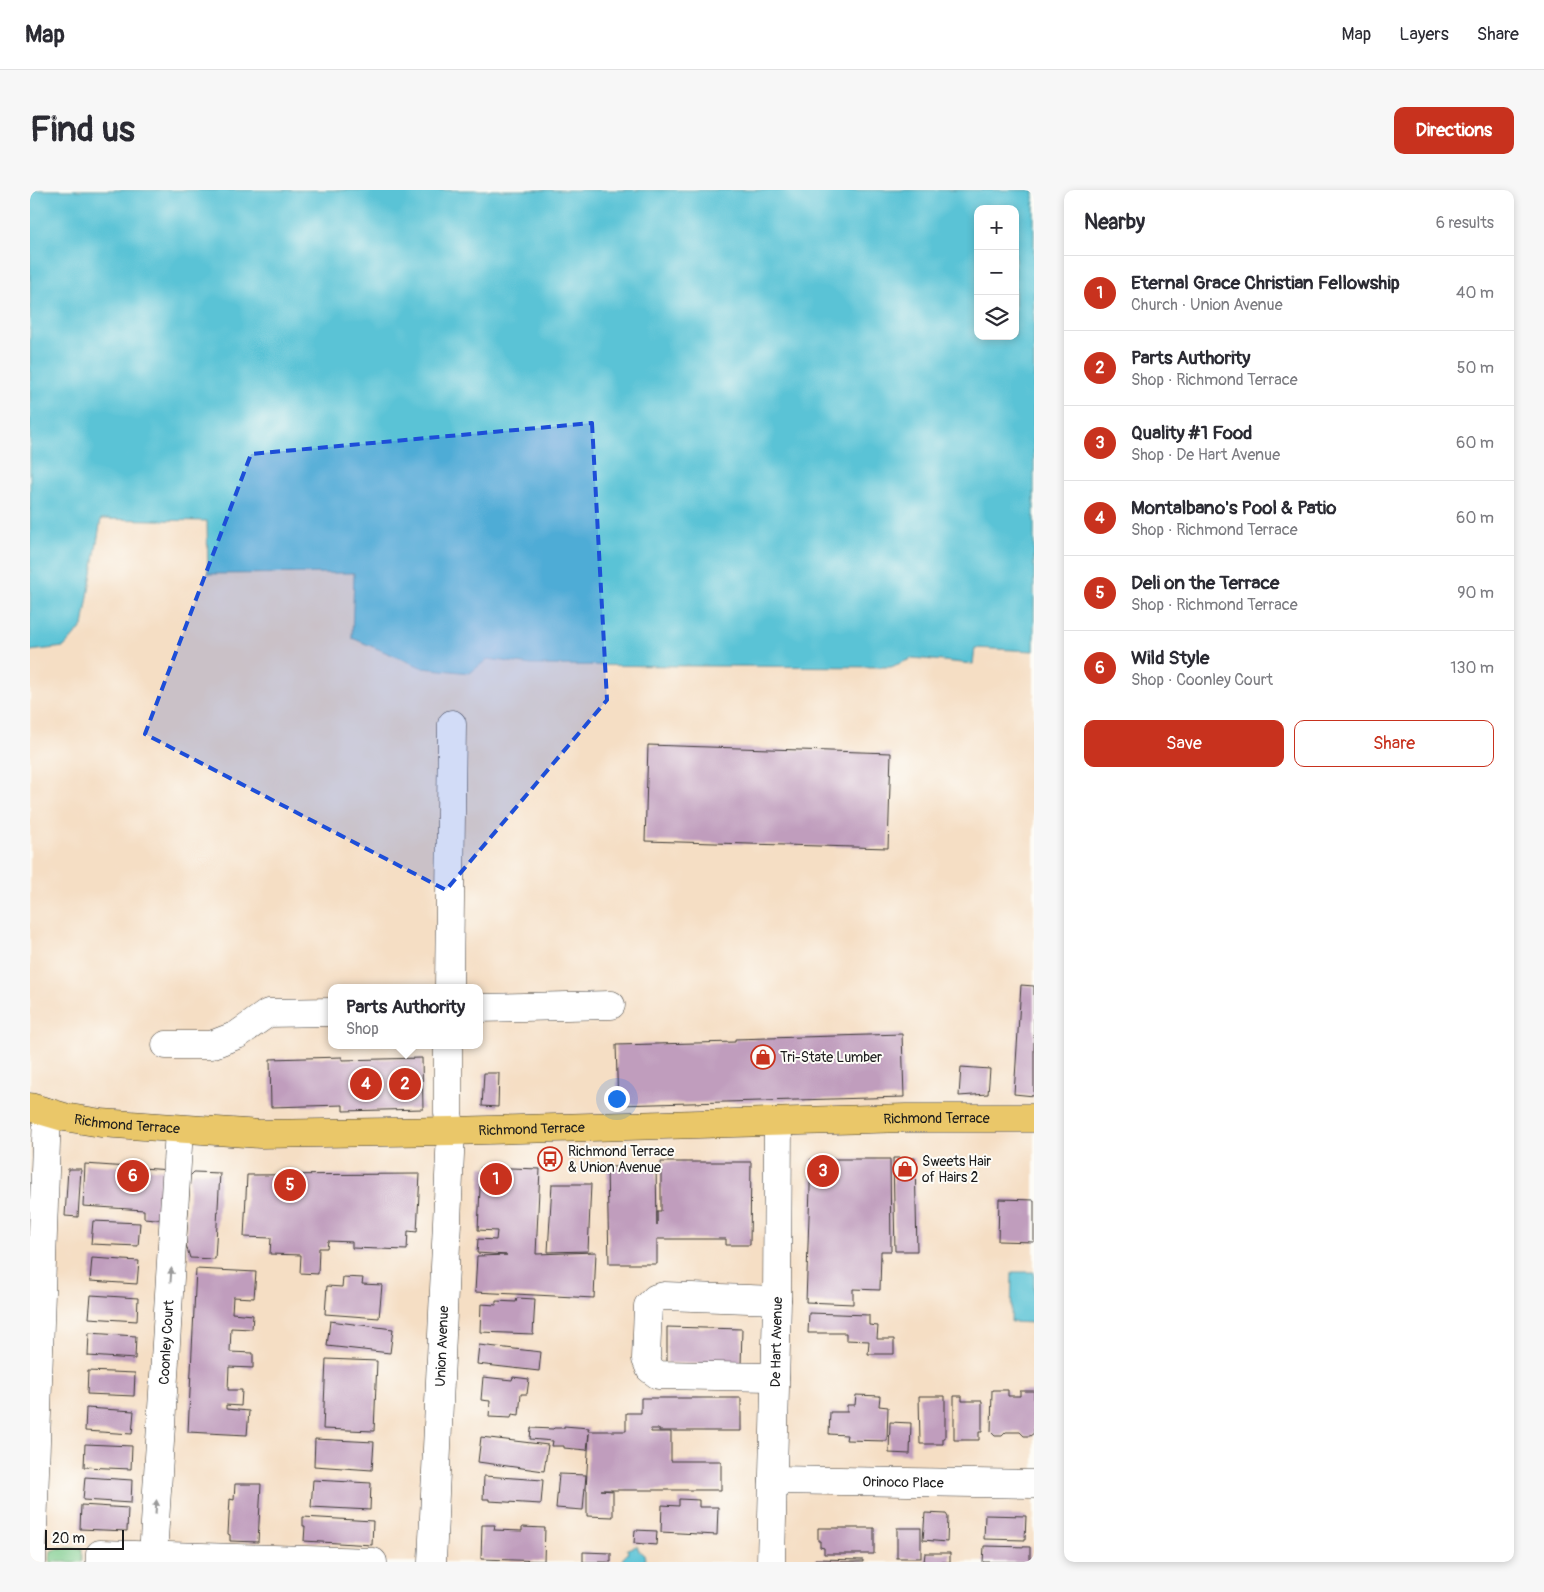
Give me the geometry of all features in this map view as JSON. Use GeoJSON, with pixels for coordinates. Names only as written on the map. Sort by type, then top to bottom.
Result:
{"type":"FeatureCollection","features":[{"type":"Feature","properties":{"kind":"main road","name":"Richmond Terrace"},"geometry":{"type":"LineString","coordinates":[[38,1109],[102,1124],[260,1134],[451,1131],[954,1117],[1034,1118]]}},
{"type":"Feature","properties":{"kind":"street"},"geometry":{"type":"LineString","coordinates":[[449,984],[452,724]]}},
{"type":"Feature","properties":{"kind":"street"},"geometry":{"type":"LineString","coordinates":[[483,1008],[611,1005]]}},
{"type":"Feature","properties":{"kind":"street"},"geometry":{"type":"LineString","coordinates":[[166,1044],[211,1044],[237,1035],[268,1013],[328,1012]]}},
{"type":"Feature","properties":{"kind":"street","name":"Union Avenue"},"geometry":{"type":"LineString","coordinates":[[432,1562],[451,1131],[448,1113],[448,1049]]}},
{"type":"Feature","properties":{"kind":"street"},"geometry":{"type":"LineString","coordinates":[[32,1562],[38,1109]]}},
{"type":"Feature","properties":{"kind":"street","name":"De Hart Avenue"},"geometry":{"type":"LineString","coordinates":[[770,1562],[777,1300],[778,1122]]}},
{"type":"Feature","properties":{"kind":"street","name":"Coonley Court"},"geometry":{"type":"LineString","coordinates":[[153,1556],[179,1130]]}},
{"type":"Feature","properties":{"kind":"street"},"geometry":{"type":"LineString","coordinates":[[775,1377],[658,1375],[650,1370],[646,1359],[648,1306],[656,1298],[664,1296],[777,1300]]}},
{"type":"Feature","properties":{"kind":"street","name":"Orinoco Place"},"geometry":{"type":"LineString","coordinates":[[773,1480],[1034,1484]]}},
{"type":"Feature","properties":{"kind":"street"},"geometry":{"type":"LineString","coordinates":[[100,1558],[153,1556],[373,1562]]}},
{"type":"Feature","properties":{"kind":"highlighted area"},"geometry":{"type":"Polygon","coordinates":[[[592,423],[607,700],[446,890],[145,734],[251,454],[592,423]]]}},
{"type":"Feature","properties":{"kind":"green space"},"geometry":{"type":"Polygon","coordinates":[[[58,1548],[82,1548],[82,1562],[50,1562],[51,1551],[58,1548]]]}},
{"type":"Feature","properties":{"kind":"water"},"geometry":{"type":"Polygon","coordinates":[[[30,190],[1034,190],[1034,651],[975,648],[973,664],[913,658],[891,667],[531,665],[488,659],[470,673],[423,668],[352,638],[354,573],[208,574],[207,521],[101,519],[83,626],[64,647],[30,651],[30,190]]]}},
{"type":"Feature","properties":{"kind":"water"},"geometry":{"type":"Polygon","coordinates":[[[1012,1272],[1034,1272],[1034,1323],[1011,1322],[1012,1272]]]}},
{"type":"Feature","properties":{"kind":"water"},"geometry":{"type":"Polygon","coordinates":[[[637,1546],[644,1555],[646,1562],[622,1562],[628,1553],[627,1549],[637,1546]]]}},
{"type":"Feature","properties":{"kind":"building"},"geometry":{"type":"Polygon","coordinates":[[[648,745],[891,753],[888,848],[645,841],[648,745]]]}},
{"type":"Feature","properties":{"kind":"building"},"geometry":{"type":"Polygon","coordinates":[[[1021,985],[1034,986],[1034,1096],[1014,1094],[1021,985]]]}},
{"type":"Feature","properties":{"kind":"building"},"geometry":{"type":"Polygon","coordinates":[[[902,1034],[904,1097],[618,1105],[616,1045],[735,1042],[735,1039],[902,1034]]]}},
{"type":"Feature","properties":{"kind":"building"},"geometry":{"type":"Polygon","coordinates":[[[342,1057],[342,1060],[422,1058],[423,1109],[343,1111],[343,1105],[271,1107],[270,1059],[342,1057]]]}},
{"type":"Feature","properties":{"kind":"building"},"geometry":{"type":"Polygon","coordinates":[[[961,1067],[990,1069],[988,1094],[959,1096],[961,1067]]]}},
{"type":"Feature","properties":{"kind":"building"},"geometry":{"type":"Polygon","coordinates":[[[484,1073],[499,1073],[498,1107],[482,1106],[484,1073]]]}},
{"type":"Feature","properties":{"kind":"building"},"geometry":{"type":"Polygon","coordinates":[[[893,1158],[915,1158],[917,1251],[895,1251],[893,1158]]]}},
{"type":"Feature","properties":{"kind":"building"},"geometry":{"type":"Polygon","coordinates":[[[811,1159],[890,1159],[891,1251],[881,1251],[880,1290],[853,1289],[853,1304],[806,1302],[811,1159]]]}},
{"type":"Feature","properties":{"kind":"building"},"geometry":{"type":"Polygon","coordinates":[[[661,1162],[751,1162],[750,1245],[726,1245],[726,1239],[657,1239],[657,1264],[609,1264],[607,1167],[656,1166],[657,1225],[657,1211],[661,1211],[661,1162]]]}},
{"type":"Feature","properties":{"kind":"building"},"geometry":{"type":"Polygon","coordinates":[[[85,1164],[170,1170],[167,1220],[144,1218],[144,1210],[83,1206],[85,1164]]]}},
{"type":"Feature","properties":{"kind":"building"},"geometry":{"type":"Polygon","coordinates":[[[481,1167],[540,1169],[536,1254],[596,1252],[594,1298],[475,1292],[477,1256],[507,1255],[477,1253],[478,1239],[496,1240],[497,1231],[478,1230],[481,1167]]]}},
{"type":"Feature","properties":{"kind":"building"},"geometry":{"type":"Polygon","coordinates":[[[68,1169],[81,1169],[78,1217],[65,1216],[68,1169]]]}},
{"type":"Feature","properties":{"kind":"building"},"geometry":{"type":"Polygon","coordinates":[[[194,1172],[220,1173],[215,1259],[190,1258],[186,1245],[190,1176],[194,1172]]]}},
{"type":"Feature","properties":{"kind":"building"},"geometry":{"type":"Polygon","coordinates":[[[420,1174],[417,1232],[408,1231],[407,1250],[352,1248],[352,1242],[328,1241],[327,1248],[319,1248],[318,1274],[300,1273],[301,1255],[270,1254],[271,1238],[244,1237],[247,1175],[420,1174]]]}},
{"type":"Feature","properties":{"kind":"building"},"geometry":{"type":"Polygon","coordinates":[[[552,1184],[591,1184],[588,1251],[548,1252],[552,1184]]]}},
{"type":"Feature","properties":{"kind":"building"},"geometry":{"type":"Polygon","coordinates":[[[999,1199],[1034,1200],[1034,1242],[998,1241],[999,1199]]]}},
{"type":"Feature","properties":{"kind":"building"},"geometry":{"type":"Polygon","coordinates":[[[93,1221],[140,1223],[138,1246],[91,1244],[93,1221]]]}},
{"type":"Feature","properties":{"kind":"building"},"geometry":{"type":"Polygon","coordinates":[[[92,1258],[139,1261],[137,1284],[90,1281],[92,1258]]]}},
{"type":"Feature","properties":{"kind":"building"},"geometry":{"type":"Polygon","coordinates":[[[196,1269],[256,1272],[254,1298],[233,1297],[232,1313],[253,1315],[252,1329],[231,1328],[230,1352],[253,1353],[253,1368],[229,1367],[228,1390],[242,1390],[241,1406],[226,1405],[226,1409],[249,1411],[247,1435],[188,1432],[196,1269]]]}},
{"type":"Feature","properties":{"kind":"building"},"geometry":{"type":"Polygon","coordinates":[[[343,1277],[363,1278],[362,1284],[382,1285],[379,1318],[325,1314],[327,1286],[342,1287],[343,1277]]]}},
{"type":"Feature","properties":{"kind":"building"},"geometry":{"type":"Polygon","coordinates":[[[91,1295],[138,1298],[137,1321],[89,1318],[91,1295]]]}},
{"type":"Feature","properties":{"kind":"building"},"geometry":{"type":"Polygon","coordinates":[[[517,1298],[535,1299],[533,1334],[480,1332],[481,1304],[496,1305],[496,1301],[516,1302],[517,1298]]]}},
{"type":"Feature","properties":{"kind":"building"},"geometry":{"type":"Polygon","coordinates":[[[809,1313],[869,1315],[869,1325],[878,1326],[877,1339],[894,1339],[894,1354],[868,1354],[869,1341],[846,1340],[846,1333],[808,1333],[809,1313]]]}},
{"type":"Feature","properties":{"kind":"building"},"geometry":{"type":"Polygon","coordinates":[[[330,1321],[393,1329],[390,1353],[327,1346],[330,1321]]]}},
{"type":"Feature","properties":{"kind":"building"},"geometry":{"type":"Polygon","coordinates":[[[667,1327],[742,1329],[741,1365],[667,1363],[667,1327]]]}},
{"type":"Feature","properties":{"kind":"building"},"geometry":{"type":"Polygon","coordinates":[[[89,1333],[136,1336],[135,1359],[88,1356],[89,1333]]]}},
{"type":"Feature","properties":{"kind":"building"},"geometry":{"type":"Polygon","coordinates":[[[479,1345],[541,1352],[539,1371],[477,1364],[479,1345]]]}},
{"type":"Feature","properties":{"kind":"building"},"geometry":{"type":"Polygon","coordinates":[[[326,1359],[377,1361],[374,1431],[323,1429],[326,1359]]]}},
{"type":"Feature","properties":{"kind":"building"},"geometry":{"type":"Polygon","coordinates":[[[88,1371],[135,1373],[134,1396],[87,1394],[88,1371]]]}},
{"type":"Feature","properties":{"kind":"building"},"geometry":{"type":"Polygon","coordinates":[[[483,1377],[512,1380],[513,1377],[529,1379],[527,1394],[521,1394],[519,1415],[512,1414],[511,1418],[489,1417],[490,1401],[481,1400],[483,1377]]]}},
{"type":"Feature","properties":{"kind":"building"},"geometry":{"type":"Polygon","coordinates":[[[992,1390],[1008,1390],[1008,1396],[1020,1396],[1020,1391],[1034,1391],[1034,1433],[1030,1436],[1024,1436],[1020,1432],[1006,1432],[1002,1436],[995,1436],[991,1432],[992,1390]]]}},
{"type":"Feature","properties":{"kind":"building"},"geometry":{"type":"Polygon","coordinates":[[[856,1395],[880,1396],[879,1406],[888,1407],[887,1441],[846,1440],[847,1435],[829,1434],[830,1412],[847,1412],[847,1405],[855,1405],[856,1395]]]}},
{"type":"Feature","properties":{"kind":"building"},"geometry":{"type":"Polygon","coordinates":[[[919,1396],[945,1396],[945,1438],[943,1438],[943,1444],[920,1444],[919,1396]]]}},
{"type":"Feature","properties":{"kind":"building"},"geometry":{"type":"Polygon","coordinates":[[[954,1396],[962,1396],[962,1401],[982,1401],[982,1432],[979,1432],[979,1440],[954,1440],[954,1396]]]}},
{"type":"Feature","properties":{"kind":"building"},"geometry":{"type":"Polygon","coordinates":[[[641,1398],[741,1398],[741,1431],[659,1431],[659,1429],[651,1429],[651,1432],[671,1432],[671,1461],[721,1461],[721,1490],[601,1490],[613,1491],[613,1517],[587,1516],[586,1490],[589,1433],[587,1450],[552,1446],[553,1441],[530,1439],[531,1428],[553,1429],[564,1428],[564,1426],[589,1428],[588,1431],[626,1431],[626,1413],[641,1413],[641,1398]]]}},
{"type":"Feature","properties":{"kind":"building"},"geometry":{"type":"Polygon","coordinates":[[[86,1408],[134,1411],[132,1434],[85,1431],[86,1408]]]}},
{"type":"Feature","properties":{"kind":"building"},"geometry":{"type":"Polygon","coordinates":[[[890,1422],[911,1423],[910,1454],[889,1453],[890,1422]]]}},
{"type":"Feature","properties":{"kind":"building"},"geometry":{"type":"Polygon","coordinates":[[[481,1437],[548,1445],[544,1471],[478,1462],[481,1437]]]}},
{"type":"Feature","properties":{"kind":"building"},"geometry":{"type":"Polygon","coordinates":[[[315,1439],[374,1442],[372,1470],[314,1466],[315,1439]]]}},
{"type":"Feature","properties":{"kind":"building"},"geometry":{"type":"Polygon","coordinates":[[[85,1444],[132,1446],[131,1469],[84,1467],[85,1444]]]}},
{"type":"Feature","properties":{"kind":"building"},"geometry":{"type":"Polygon","coordinates":[[[559,1474],[586,1475],[583,1510],[556,1508],[559,1474]]]}},
{"type":"Feature","properties":{"kind":"building"},"geometry":{"type":"Polygon","coordinates":[[[484,1476],[543,1480],[541,1504],[483,1499],[484,1476]]]}},
{"type":"Feature","properties":{"kind":"building"},"geometry":{"type":"Polygon","coordinates":[[[85,1477],[132,1480],[131,1503],[83,1500],[85,1477]]]}},
{"type":"Feature","properties":{"kind":"building"},"geometry":{"type":"Polygon","coordinates":[[[313,1480],[371,1483],[370,1510],[311,1507],[313,1480]]]}},
{"type":"Feature","properties":{"kind":"building"},"geometry":{"type":"Polygon","coordinates":[[[235,1484],[261,1484],[258,1542],[230,1541],[230,1535],[228,1534],[230,1499],[234,1500],[235,1484]]]}},
{"type":"Feature","properties":{"kind":"building"},"geometry":{"type":"Polygon","coordinates":[[[679,1499],[699,1500],[699,1507],[718,1507],[717,1535],[661,1532],[662,1505],[679,1506],[679,1499]]]}},
{"type":"Feature","properties":{"kind":"building"},"geometry":{"type":"Polygon","coordinates":[[[81,1505],[128,1508],[127,1531],[80,1529],[81,1505]]]}},
{"type":"Feature","properties":{"kind":"building"},"geometry":{"type":"Polygon","coordinates":[[[925,1513],[946,1514],[948,1517],[947,1542],[923,1540],[925,1513]]]}},
{"type":"Feature","properties":{"kind":"building"},"geometry":{"type":"Polygon","coordinates":[[[985,1515],[1026,1516],[1025,1540],[984,1539],[985,1515]]]}},
{"type":"Feature","properties":{"kind":"building"},"geometry":{"type":"Polygon","coordinates":[[[303,1517],[373,1521],[372,1545],[304,1541],[305,1526],[303,1526],[303,1517]]]}},
{"type":"Feature","properties":{"kind":"building"},"geometry":{"type":"Polygon","coordinates":[[[482,1525],[495,1525],[494,1530],[522,1531],[522,1527],[545,1528],[544,1561],[481,1559],[482,1525]]]}},
{"type":"Feature","properties":{"kind":"building"},"geometry":{"type":"Polygon","coordinates":[[[818,1528],[874,1528],[874,1554],[824,1554],[824,1548],[820,1547],[820,1541],[818,1541],[818,1528]]]}},
{"type":"Feature","properties":{"kind":"building"},"geometry":{"type":"Polygon","coordinates":[[[897,1528],[921,1528],[921,1558],[897,1558],[897,1528]]]}},
{"type":"Feature","properties":{"kind":"building"},"geometry":{"type":"Polygon","coordinates":[[[635,1530],[657,1531],[656,1545],[634,1543],[635,1530]]]}},
{"type":"Feature","properties":{"kind":"building"},"geometry":{"type":"Polygon","coordinates":[[[984,1546],[1030,1547],[1030,1562],[983,1562],[984,1546]]]}},
{"type":"Feature","properties":{"kind":"building"},"geometry":{"type":"Polygon","coordinates":[[[583,1552],[611,1553],[611,1562],[583,1562],[583,1552]]]}},
{"type":"Feature","properties":{"kind":"building"},"geometry":{"type":"Polygon","coordinates":[[[925,1553],[950,1553],[950,1562],[924,1562],[925,1553]]]}},
{"type":"Feature","properties":{"kind":"building"},"geometry":{"type":"Polygon","coordinates":[[[815,1559],[863,1560],[863,1562],[815,1562],[815,1559]]]}},
{"type":"Feature","properties":{"kind":"place","name":"Tri-State Lumber"},"geometry":{"type":"Point","coordinates":[763,1057]}},
{"type":"Feature","properties":{"kind":"place","name":"Montalbano's Pool & Patio"},"geometry":{"type":"Point","coordinates":[366,1084]}},
{"type":"Feature","properties":{"kind":"place","name":"Parts Authority"},"geometry":{"type":"Point","coordinates":[405,1084]}},
{"type":"Feature","properties":{"kind":"place","name":"Richmond Terrace & Union Avenue"},"geometry":{"type":"Point","coordinates":[550,1159]}},
{"type":"Feature","properties":{"kind":"place","name":"Sweets Hair of Hairs 2"},"geometry":{"type":"Point","coordinates":[905,1169]}},
{"type":"Feature","properties":{"kind":"place","name":"Quality #1 Food"},"geometry":{"type":"Point","coordinates":[823,1171]}},
{"type":"Feature","properties":{"kind":"place","name":"Wild Style"},"geometry":{"type":"Point","coordinates":[133,1176]}},
{"type":"Feature","properties":{"kind":"place","name":"Eternal Grace Christian Fellowship"},"geometry":{"type":"Point","coordinates":[496,1179]}},
{"type":"Feature","properties":{"kind":"place","name":"Deli on the Terrace"},"geometry":{"type":"Point","coordinates":[290,1185]}}]}
